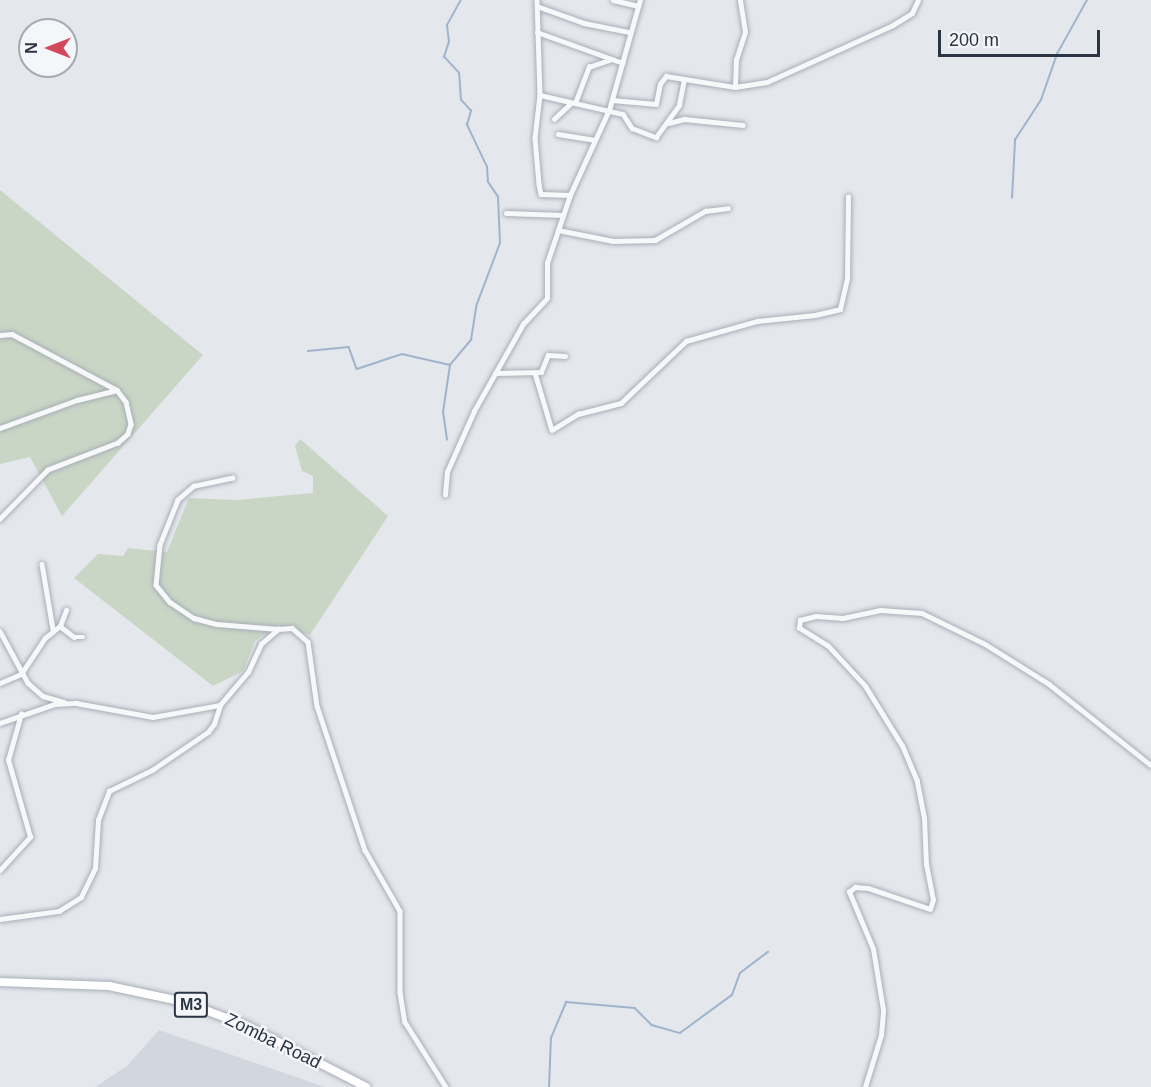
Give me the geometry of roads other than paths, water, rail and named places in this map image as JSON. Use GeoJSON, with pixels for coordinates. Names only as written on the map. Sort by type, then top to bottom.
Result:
{"type":"FeatureCollection","features":[{"type":"Feature","properties":{"kind":"highway","name":"Zomba Road"},"geometry":{"type":"LineString","coordinates":[[0,982],[109,986],[184,1002],[245,1025],[366,1087]]}},
{"type":"Feature","properties":{"kind":"street"},"geometry":{"type":"LineString","coordinates":[[445,495],[451,461],[495,373],[523,324],[546,301],[545,272],[558,230],[570,195],[609,110],[639,3],[613,0]]}},
{"type":"Feature","properties":{"kind":"street"},"geometry":{"type":"LineString","coordinates":[[735,87],[736,60],[745,32],[740,0]]}},
{"type":"Feature","properties":{"kind":"street"},"geometry":{"type":"LineString","coordinates":[[612,100],[656,104],[663,77],[735,87],[780,78],[876,34],[906,17],[918,0]]}},
{"type":"Feature","properties":{"kind":"street"},"geometry":{"type":"LineString","coordinates":[[570,195],[541,194],[535,138],[540,95],[537,3],[584,23],[629,32]]}},
{"type":"Feature","properties":{"kind":"street"},"geometry":{"type":"LineString","coordinates":[[537,32],[623,63]]}},
{"type":"Feature","properties":{"kind":"street"},"geometry":{"type":"LineString","coordinates":[[554,119],[573,103],[589,68],[612,59]]}},
{"type":"Feature","properties":{"kind":"street"},"geometry":{"type":"LineString","coordinates":[[540,95],[623,114],[632,128],[646,136],[662,134],[680,105],[684,79]]}},
{"type":"Feature","properties":{"kind":"street"},"geometry":{"type":"LineString","coordinates":[[669,123],[684,119],[743,125]]}},
{"type":"Feature","properties":{"kind":"street"},"geometry":{"type":"LineString","coordinates":[[558,134],[594,140]]}},
{"type":"Feature","properties":{"kind":"street"},"geometry":{"type":"LineString","coordinates":[[535,373],[552,430],[578,414],[621,403],[686,341],[758,321],[815,315],[840,309],[848,279],[848,197]]}},
{"type":"Feature","properties":{"kind":"street"},"geometry":{"type":"LineString","coordinates":[[558,230],[613,242],[656,240],[705,211],[728,208]]}},
{"type":"Feature","properties":{"kind":"street"},"geometry":{"type":"LineString","coordinates":[[506,213],[563,215]]}},
{"type":"Feature","properties":{"kind":"street"},"geometry":{"type":"LineString","coordinates":[[0,335],[12,334],[117,390],[130,415],[128,435],[118,443],[48,470],[0,519]]}},
{"type":"Feature","properties":{"kind":"street"},"geometry":{"type":"LineString","coordinates":[[495,373],[541,372],[548,355],[565,356]]}},
{"type":"Feature","properties":{"kind":"street"},"geometry":{"type":"LineString","coordinates":[[0,428],[77,400],[117,390]]}},
{"type":"Feature","properties":{"kind":"street"},"geometry":{"type":"LineString","coordinates":[[233,478],[194,486],[178,500],[160,545],[156,585],[170,602],[194,618],[217,624],[296,629],[308,642],[317,706],[365,850],[400,911],[400,992],[405,1022],[446,1087]]}},
{"type":"Feature","properties":{"kind":"street"},"geometry":{"type":"LineString","coordinates":[[42,564],[53,629]]}},
{"type":"Feature","properties":{"kind":"street"},"geometry":{"type":"LineString","coordinates":[[0,683],[21,674],[53,629],[60,626],[66,610]]}},
{"type":"Feature","properties":{"kind":"street"},"geometry":{"type":"LineString","coordinates":[[865,1087],[881,1035],[883,1010],[873,949],[849,892],[855,887],[868,888],[908,899],[923,909],[933,907],[924,812],[917,781],[903,746],[865,686],[828,646],[799,628],[800,620],[816,616],[843,618],[880,610],[922,613],[986,644],[1049,684],[1151,765]]}},
{"type":"Feature","properties":{"kind":"street"},"geometry":{"type":"LineString","coordinates":[[60,626],[74,637],[83,637]]}},
{"type":"Feature","properties":{"kind":"street"},"geometry":{"type":"LineString","coordinates":[[0,919],[59,911],[81,897],[95,868],[98,820],[109,791],[152,770],[208,732],[214,724],[220,705],[248,672],[261,644],[278,629]]}},
{"type":"Feature","properties":{"kind":"street"},"geometry":{"type":"LineString","coordinates":[[0,631],[21,674],[43,696],[70,703],[153,717],[220,705]]}},
{"type":"Feature","properties":{"kind":"street"},"geometry":{"type":"LineString","coordinates":[[0,723],[42,706],[70,703]]}},
{"type":"Feature","properties":{"kind":"street"},"geometry":{"type":"LineString","coordinates":[[0,870],[2,864],[30,837],[8,760],[21,714]]}},
{"type":"Feature","properties":{"kind":"waterway"},"geometry":{"type":"LineString","coordinates":[[447,440],[443,412],[450,365],[471,340],[477,304],[500,243],[498,197],[488,182],[487,167],[467,125],[471,111],[461,100],[459,73],[444,57],[449,42],[447,25],[461,0]]}},
{"type":"Feature","properties":{"kind":"waterway"},"geometry":{"type":"LineString","coordinates":[[1012,198],[1015,140],[1041,100],[1057,54],[1087,0]]}},
{"type":"Feature","properties":{"kind":"waterway"},"geometry":{"type":"LineString","coordinates":[[308,351],[349,347],[357,369],[402,354],[450,365]]}},
{"type":"Feature","properties":{"kind":"waterway"},"geometry":{"type":"LineString","coordinates":[[549,1087],[551,1038],[566,1002],[635,1008],[652,1025],[680,1033],[732,995],[740,973],[768,952]]}}]}
